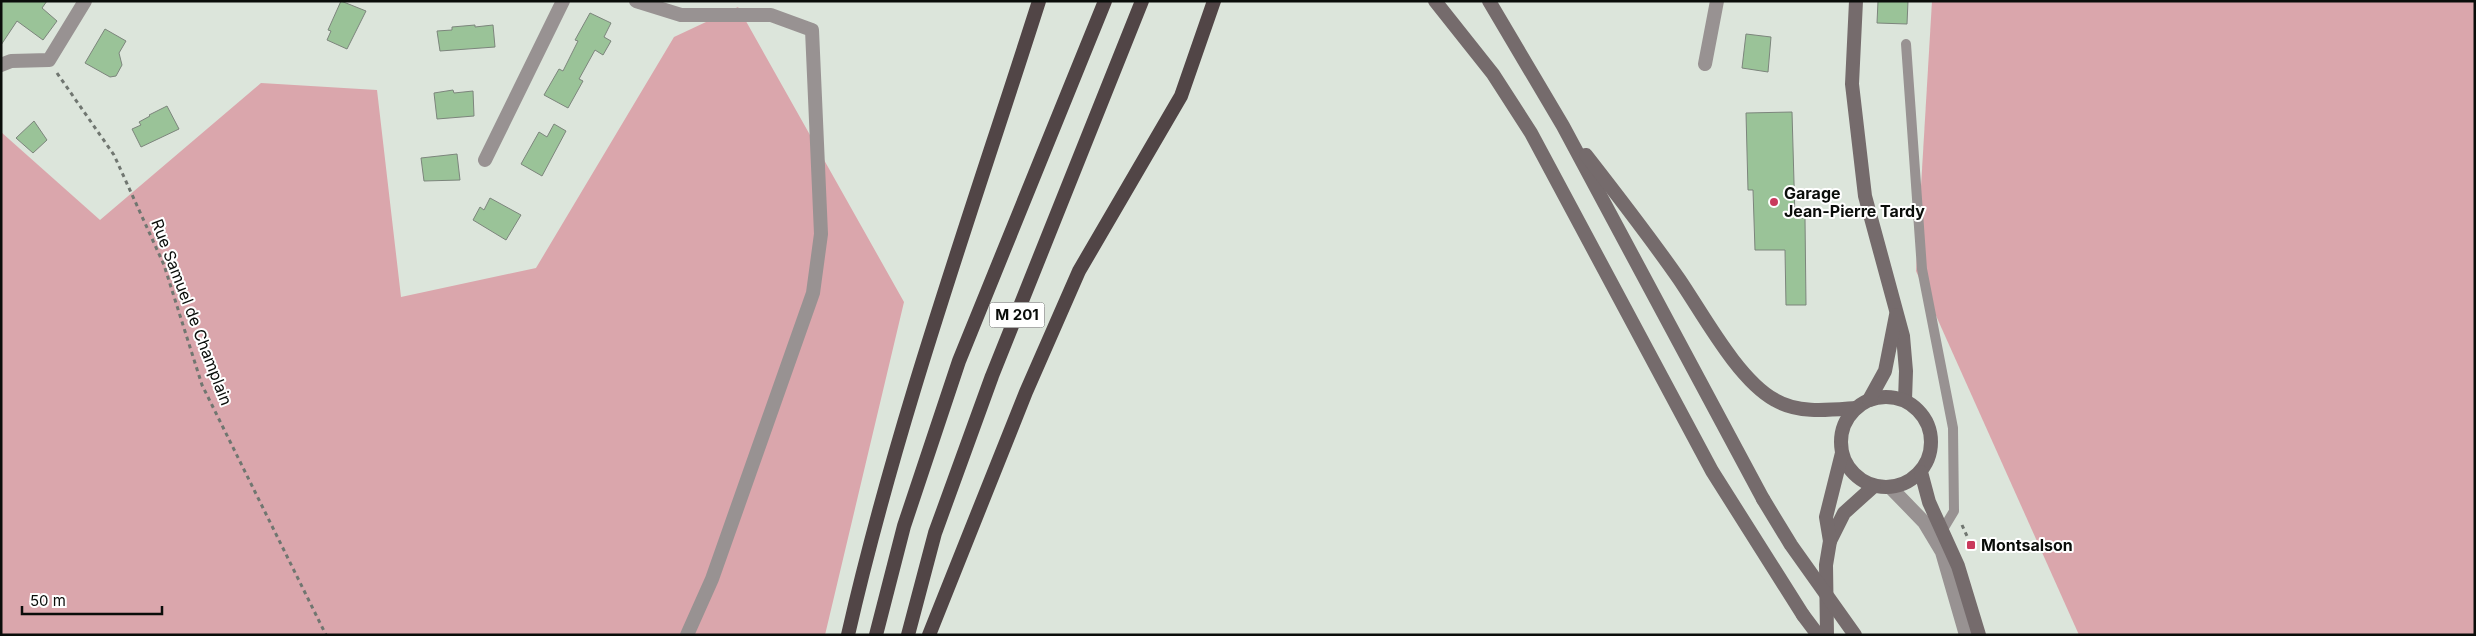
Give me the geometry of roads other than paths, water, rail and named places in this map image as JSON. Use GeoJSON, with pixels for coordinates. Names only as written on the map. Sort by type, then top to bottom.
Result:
{"type":"FeatureCollection","features":[{"type":"Feature","properties":{"kind":"highway"},"geometry":{"type":"LineString","coordinates":[[848,635],[878,514],[1039,1]]}},
{"type":"Feature","properties":{"kind":"highway","name":"M 201"},"geometry":{"type":"LineString","coordinates":[[876,635],[904,526],[959,361],[1105,1]]}},
{"type":"Feature","properties":{"kind":"highway","name":"M 201"},"geometry":{"type":"LineString","coordinates":[[908,635],[935,533],[992,376],[1142,1]]}},
{"type":"Feature","properties":{"kind":"highway"},"geometry":{"type":"LineString","coordinates":[[929,635],[1019,410],[1079,271],[1181,96],[1214,1]]}},
{"type":"Feature","properties":{"kind":"main road"},"geometry":{"type":"LineString","coordinates":[[1435,1],[1493,74],[1531,133],[1712,471],[1803,615],[1818,635]]}},
{"type":"Feature","properties":{"kind":"main road"},"geometry":{"type":"LineString","coordinates":[[1489,1],[1564,126],[1661,312],[1763,499],[1791,545],[1855,635]]}},
{"type":"Feature","properties":{"kind":"main road"},"geometry":{"type":"LineString","coordinates":[[1856,1],[1852,84],[1865,196],[1896,314],[1904,336],[1905,400]]}},
{"type":"Feature","properties":{"kind":"main road"},"geometry":{"type":"LineString","coordinates":[[1564,126],[1645,230],[1729,354],[1753,384],[1773,399],[1789,407],[1823,410],[1856,408]]}},
{"type":"Feature","properties":{"kind":"main road"},"geometry":{"type":"LineString","coordinates":[[1869,400],[1886,371],[1896,314]]}},
{"type":"Feature","properties":{"kind":"main road"},"geometry":{"type":"LineString","coordinates":[[1830,541],[1826,517],[1842,453],[1843,428],[1856,408],[1869,400],[1881,397],[1905,400],[1917,408],[1926,420],[1931,433],[1932,447],[1928,461],[1921,472],[1902,485],[1891,488],[1874,486],[1853,474],[1842,453]]}},
{"type":"Feature","properties":{"kind":"main road"},"geometry":{"type":"LineString","coordinates":[[1921,472],[1929,502],[1958,566],[1979,635]]}},
{"type":"Feature","properties":{"kind":"main road"},"geometry":{"type":"LineString","coordinates":[[1827,635],[1826,565],[1830,541],[1844,513],[1874,486]]}},
{"type":"Feature","properties":{"kind":"street"},"geometry":{"type":"LineString","coordinates":[[1,65],[11,61],[48,60],[85,1]]}},
{"type":"Feature","properties":{"kind":"street"},"geometry":{"type":"LineString","coordinates":[[485,160],[563,1]]}},
{"type":"Feature","properties":{"kind":"street"},"geometry":{"type":"LineString","coordinates":[[636,1],[681,15],[771,15],[812,30],[822,234],[813,293],[712,579],[687,635]]}},
{"type":"Feature","properties":{"kind":"street"},"geometry":{"type":"LineString","coordinates":[[1705,64],[1717,1]]}},
{"type":"Feature","properties":{"kind":"street"},"geometry":{"type":"LineString","coordinates":[[1891,488],[1924,522],[1942,552],[1966,635]]}},
{"type":"Feature","properties":{"kind":"lane"},"geometry":{"type":"LineString","coordinates":[[1906,44],[1922,269],[1953,428],[1954,511],[1942,531]]}},
{"type":"Feature","properties":{"kind":"place","name":"Garage Jean-Pierre Tardy"},"geometry":{"type":"Point","coordinates":[1774,202]}},
{"type":"Feature","properties":{"kind":"place","name":"Montsalson"},"geometry":{"type":"Point","coordinates":[1971,545]}}]}
